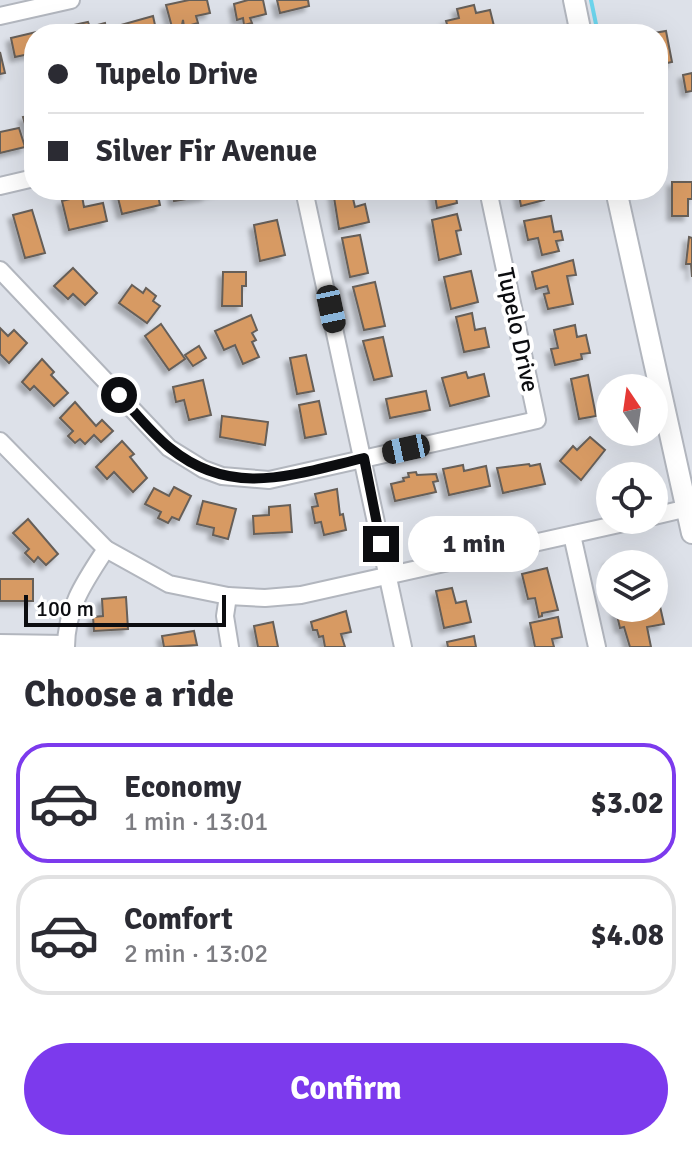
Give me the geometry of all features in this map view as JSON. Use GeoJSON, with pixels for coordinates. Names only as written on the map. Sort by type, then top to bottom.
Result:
{"type":"FeatureCollection","features":[{"type":"Feature","properties":{"kind":"main road"},"geometry":{"type":"LineString","coordinates":[[574,0],[579,24]]}},
{"type":"Feature","properties":{"kind":"main road"},"geometry":{"type":"LineString","coordinates":[[618,200],[689,508],[692,533]]}},
{"type":"Feature","properties":{"kind":"street"},"geometry":{"type":"LineString","coordinates":[[0,16],[71,0]]}},
{"type":"Feature","properties":{"kind":"street"},"geometry":{"type":"LineString","coordinates":[[0,186],[24,180]]}},
{"type":"Feature","properties":{"kind":"street"},"geometry":{"type":"LineString","coordinates":[[306,200],[403,647]]}},
{"type":"Feature","properties":{"kind":"street","name":"Tupelo Drive"},"geometry":{"type":"LineString","coordinates":[[0,270],[169,448],[203,469],[222,476],[269,480],[537,420],[490,200]]}},
{"type":"Feature","properties":{"kind":"street"},"geometry":{"type":"LineString","coordinates":[[0,441],[106,549],[169,584],[228,596],[265,598],[301,595],[596,529]]}},
{"type":"Feature","properties":{"kind":"street"},"geometry":{"type":"LineString","coordinates":[[668,513],[689,508]]}},
{"type":"Feature","properties":{"kind":"street"},"geometry":{"type":"LineString","coordinates":[[572,535],[597,647]]}},
{"type":"Feature","properties":{"kind":"street"},"geometry":{"type":"LineString","coordinates":[[0,643],[66,645],[66,627],[78,593],[106,549]]}},
{"type":"Feature","properties":{"kind":"street"},"geometry":{"type":"LineString","coordinates":[[228,596],[225,616],[230,647]]}},
{"type":"Feature","properties":{"kind":"building"},"geometry":{"type":"Polygon","coordinates":[[[207,0],[210,13],[196,16],[198,23],[194,24],[184,24],[183,20],[182,24],[171,24],[166,5],[207,0]]]}},
{"type":"Feature","properties":{"kind":"building"},"geometry":{"type":"Polygon","coordinates":[[[263,0],[266,14],[250,18],[252,23],[244,24],[243,18],[237,20],[234,4],[263,0]]]}},
{"type":"Feature","properties":{"kind":"building"},"geometry":{"type":"Polygon","coordinates":[[[277,0],[308,0],[309,6],[280,13],[277,0]]]}},
{"type":"Feature","properties":{"kind":"building"},"geometry":{"type":"Polygon","coordinates":[[[474,5],[476,13],[490,10],[494,24],[447,24],[446,21],[459,18],[457,9],[474,5]]]}},
{"type":"Feature","properties":{"kind":"building"},"geometry":{"type":"Polygon","coordinates":[[[153,16],[155,24],[125,24],[153,16]]]}},
{"type":"Feature","properties":{"kind":"building"},"geometry":{"type":"Polygon","coordinates":[[[24,35],[24,55],[15,57],[11,38],[24,35]]]}},
{"type":"Feature","properties":{"kind":"building"},"geometry":{"type":"Polygon","coordinates":[[[668,41],[672,62],[668,63],[668,41]]]}},
{"type":"Feature","properties":{"kind":"building"},"geometry":{"type":"Polygon","coordinates":[[[0,52],[5,73],[0,74],[0,52]]]}},
{"type":"Feature","properties":{"kind":"building"},"geometry":{"type":"Polygon","coordinates":[[[692,73],[692,91],[686,92],[683,75],[692,73]]]}},
{"type":"Feature","properties":{"kind":"building"},"geometry":{"type":"Polygon","coordinates":[[[19,128],[24,147],[0,153],[0,132],[19,128]]]}},
{"type":"Feature","properties":{"kind":"building"},"geometry":{"type":"Polygon","coordinates":[[[672,182],[692,182],[688,216],[672,216],[672,182]]]}},
{"type":"Feature","properties":{"kind":"building"},"geometry":{"type":"Polygon","coordinates":[[[83,200],[84,207],[103,203],[107,221],[69,230],[62,201],[83,200]]]}},
{"type":"Feature","properties":{"kind":"building"},"geometry":{"type":"Polygon","coordinates":[[[118,200],[159,200],[160,205],[122,214],[118,200]]]}},
{"type":"Feature","properties":{"kind":"building"},"geometry":{"type":"Polygon","coordinates":[[[334,200],[353,200],[355,207],[365,204],[369,222],[339,229],[334,200]]]}},
{"type":"Feature","properties":{"kind":"building"},"geometry":{"type":"Polygon","coordinates":[[[436,200],[457,200],[457,203],[437,208],[436,200]]]}},
{"type":"Feature","properties":{"kind":"building"},"geometry":{"type":"Polygon","coordinates":[[[520,200],[544,200],[521,206],[520,200]]]}},
{"type":"Feature","properties":{"kind":"building"},"geometry":{"type":"Polygon","coordinates":[[[32,210],[45,253],[25,258],[13,215],[32,210]]]}},
{"type":"Feature","properties":{"kind":"building"},"geometry":{"type":"Polygon","coordinates":[[[457,214],[461,230],[456,231],[461,254],[439,260],[432,220],[457,214]]]}},
{"type":"Feature","properties":{"kind":"building"},"geometry":{"type":"Polygon","coordinates":[[[551,216],[554,232],[561,231],[563,240],[556,241],[559,251],[542,255],[538,238],[528,240],[524,221],[551,216]]]}},
{"type":"Feature","properties":{"kind":"building"},"geometry":{"type":"Polygon","coordinates":[[[277,220],[285,255],[260,261],[254,225],[277,220]]]}},
{"type":"Feature","properties":{"kind":"building"},"geometry":{"type":"Polygon","coordinates":[[[360,235],[368,273],[350,277],[342,238],[360,235]]]}},
{"type":"Feature","properties":{"kind":"building"},"geometry":{"type":"Polygon","coordinates":[[[689,237],[692,238],[692,277],[691,264],[686,264],[689,237]]]}},
{"type":"Feature","properties":{"kind":"building"},"geometry":{"type":"Polygon","coordinates":[[[573,260],[576,275],[567,276],[573,304],[548,309],[544,294],[549,293],[547,286],[536,289],[532,272],[573,260]]]}},
{"type":"Feature","properties":{"kind":"building"},"geometry":{"type":"Polygon","coordinates":[[[73,268],[97,293],[85,305],[73,294],[68,299],[54,286],[73,268]]]}},
{"type":"Feature","properties":{"kind":"building"},"geometry":{"type":"Polygon","coordinates":[[[471,271],[478,302],[451,309],[444,277],[471,271]]]}},
{"type":"Feature","properties":{"kind":"building"},"geometry":{"type":"Polygon","coordinates":[[[223,272],[246,272],[242,306],[222,306],[223,272]]]}},
{"type":"Feature","properties":{"kind":"building"},"geometry":{"type":"Polygon","coordinates":[[[375,282],[385,326],[364,330],[353,287],[375,282]]]}},
{"type":"Feature","properties":{"kind":"building"},"geometry":{"type":"Polygon","coordinates":[[[132,285],[143,293],[146,288],[156,296],[153,301],[160,306],[147,323],[119,303],[132,285]]]}},
{"type":"Feature","properties":{"kind":"building"},"geometry":{"type":"Polygon","coordinates":[[[472,313],[475,330],[485,328],[489,347],[464,352],[456,317],[472,313]]]}},
{"type":"Feature","properties":{"kind":"building"},"geometry":{"type":"Polygon","coordinates":[[[251,315],[257,330],[252,333],[256,340],[252,342],[259,357],[243,364],[235,345],[224,350],[215,331],[251,315]]]}},
{"type":"Feature","properties":{"kind":"building"},"geometry":{"type":"Polygon","coordinates":[[[161,324],[185,359],[169,370],[145,336],[161,324]]]}},
{"type":"Feature","properties":{"kind":"building"},"geometry":{"type":"Polygon","coordinates":[[[575,325],[577,337],[586,335],[590,353],[581,354],[582,359],[555,365],[551,349],[558,348],[554,330],[575,325]]]}},
{"type":"Feature","properties":{"kind":"building"},"geometry":{"type":"Polygon","coordinates":[[[0,328],[8,336],[14,330],[27,343],[9,363],[0,354],[0,328]]]}},
{"type":"Feature","properties":{"kind":"building"},"geometry":{"type":"Polygon","coordinates":[[[383,337],[392,376],[374,380],[363,341],[383,337]]]}},
{"type":"Feature","properties":{"kind":"building"},"geometry":{"type":"Polygon","coordinates":[[[199,346],[206,358],[193,366],[185,355],[199,346]]]}},
{"type":"Feature","properties":{"kind":"building"},"geometry":{"type":"Polygon","coordinates":[[[306,355],[314,391],[297,394],[290,358],[306,355]]]}},
{"type":"Feature","properties":{"kind":"building"},"geometry":{"type":"Polygon","coordinates":[[[42,359],[54,372],[51,375],[68,393],[54,406],[34,386],[30,390],[22,382],[42,359]]]}},
{"type":"Feature","properties":{"kind":"building"},"geometry":{"type":"Polygon","coordinates":[[[466,372],[468,378],[484,374],[489,396],[450,406],[442,378],[466,372]]]}},
{"type":"Feature","properties":{"kind":"building"},"geometry":{"type":"Polygon","coordinates":[[[588,375],[596,416],[579,419],[571,379],[588,375]]]}},
{"type":"Feature","properties":{"kind":"building"},"geometry":{"type":"Polygon","coordinates":[[[203,380],[211,415],[189,420],[184,400],[176,402],[173,387],[203,380]]]}},
{"type":"Feature","properties":{"kind":"building"},"geometry":{"type":"Polygon","coordinates":[[[426,391],[430,410],[390,418],[386,399],[426,391]]]}},
{"type":"Feature","properties":{"kind":"building"},"geometry":{"type":"Polygon","coordinates":[[[319,401],[326,434],[305,438],[299,405],[319,401]]]}},
{"type":"Feature","properties":{"kind":"building"},"geometry":{"type":"Polygon","coordinates":[[[75,402],[96,426],[102,420],[113,431],[101,442],[94,435],[85,444],[80,439],[75,443],[68,436],[73,431],[60,418],[75,402]]]}},
{"type":"Feature","properties":{"kind":"building"},"geometry":{"type":"Polygon","coordinates":[[[222,416],[268,422],[265,445],[220,437],[222,416]]]}},
{"type":"Feature","properties":{"kind":"building"},"geometry":{"type":"Polygon","coordinates":[[[590,437],[596,446],[605,450],[581,480],[560,461],[573,446],[577,450],[590,437]]]}},
{"type":"Feature","properties":{"kind":"building"},"geometry":{"type":"Polygon","coordinates":[[[122,441],[134,454],[130,457],[147,478],[133,492],[114,472],[107,479],[96,467],[122,441]]]}},
{"type":"Feature","properties":{"kind":"building"},"geometry":{"type":"Polygon","coordinates":[[[540,464],[545,484],[503,493],[497,468],[540,464]]]}},
{"type":"Feature","properties":{"kind":"building"},"geometry":{"type":"Polygon","coordinates":[[[463,465],[464,471],[486,466],[490,486],[449,495],[443,469],[463,465]]]}},
{"type":"Feature","properties":{"kind":"building"},"geometry":{"type":"Polygon","coordinates":[[[416,472],[417,475],[436,474],[438,481],[433,482],[436,492],[395,501],[391,484],[404,481],[403,478],[409,477],[408,473],[416,472]]]}},
{"type":"Feature","properties":{"kind":"building"},"geometry":{"type":"Polygon","coordinates":[[[174,487],[191,496],[179,520],[172,517],[168,523],[158,518],[161,512],[145,504],[154,488],[169,496],[174,487]]]}},
{"type":"Feature","properties":{"kind":"building"},"geometry":{"type":"Polygon","coordinates":[[[337,489],[340,515],[343,514],[346,530],[324,535],[321,522],[315,523],[312,507],[318,506],[315,494],[337,489]]]}},
{"type":"Feature","properties":{"kind":"building"},"geometry":{"type":"Polygon","coordinates":[[[203,501],[236,509],[228,539],[213,535],[214,528],[197,524],[203,501]]]}},
{"type":"Feature","properties":{"kind":"building"},"geometry":{"type":"Polygon","coordinates":[[[290,505],[292,532],[254,534],[253,516],[269,515],[269,507],[290,505]]]}},
{"type":"Feature","properties":{"kind":"building"},"geometry":{"type":"Polygon","coordinates":[[[28,519],[58,554],[46,565],[38,557],[34,562],[25,553],[29,549],[13,533],[28,519]]]}},
{"type":"Feature","properties":{"kind":"building"},"geometry":{"type":"Polygon","coordinates":[[[547,568],[558,610],[542,613],[539,617],[535,598],[528,599],[522,574],[547,568]]]}},
{"type":"Feature","properties":{"kind":"building"},"geometry":{"type":"Polygon","coordinates":[[[0,579],[33,579],[33,601],[0,601],[0,579]]]}},
{"type":"Feature","properties":{"kind":"building"},"geometry":{"type":"Polygon","coordinates":[[[452,588],[456,603],[466,601],[471,622],[444,628],[436,591],[452,588]]]}},
{"type":"Feature","properties":{"kind":"building"},"geometry":{"type":"Polygon","coordinates":[[[126,597],[128,629],[94,631],[93,617],[103,616],[102,599],[126,597]]]}},
{"type":"Feature","properties":{"kind":"building"},"geometry":{"type":"Polygon","coordinates":[[[346,611],[351,632],[341,634],[345,647],[325,647],[323,636],[319,637],[317,630],[313,630],[311,622],[346,611]]]}},
{"type":"Feature","properties":{"kind":"building"},"geometry":{"type":"Polygon","coordinates":[[[558,617],[562,637],[552,639],[554,647],[535,647],[530,623],[558,617]]]}},
{"type":"Feature","properties":{"kind":"building"},"geometry":{"type":"Polygon","coordinates":[[[273,622],[278,647],[258,647],[254,626],[273,622]]]}},
{"type":"Feature","properties":{"kind":"building"},"geometry":{"type":"Polygon","coordinates":[[[619,622],[664,624],[647,627],[651,647],[630,647],[624,627],[620,628],[619,622]]]}},
{"type":"Feature","properties":{"kind":"building"},"geometry":{"type":"Polygon","coordinates":[[[194,631],[197,645],[164,647],[162,636],[194,631]]]}},
{"type":"Feature","properties":{"kind":"building"},"geometry":{"type":"Polygon","coordinates":[[[474,636],[476,647],[448,647],[447,642],[474,636]]]}},
{"type":"Feature","properties":{"kind":"waterway"},"geometry":{"type":"LineString","coordinates":[[591,0],[596,24]]}},
{"type":"Feature","properties":{"kind":"route"},"geometry":{"type":"LineString","coordinates":[[119,395],[169,448],[203,469],[222,476],[269,480],[364,458],[381,544]]}}]}
